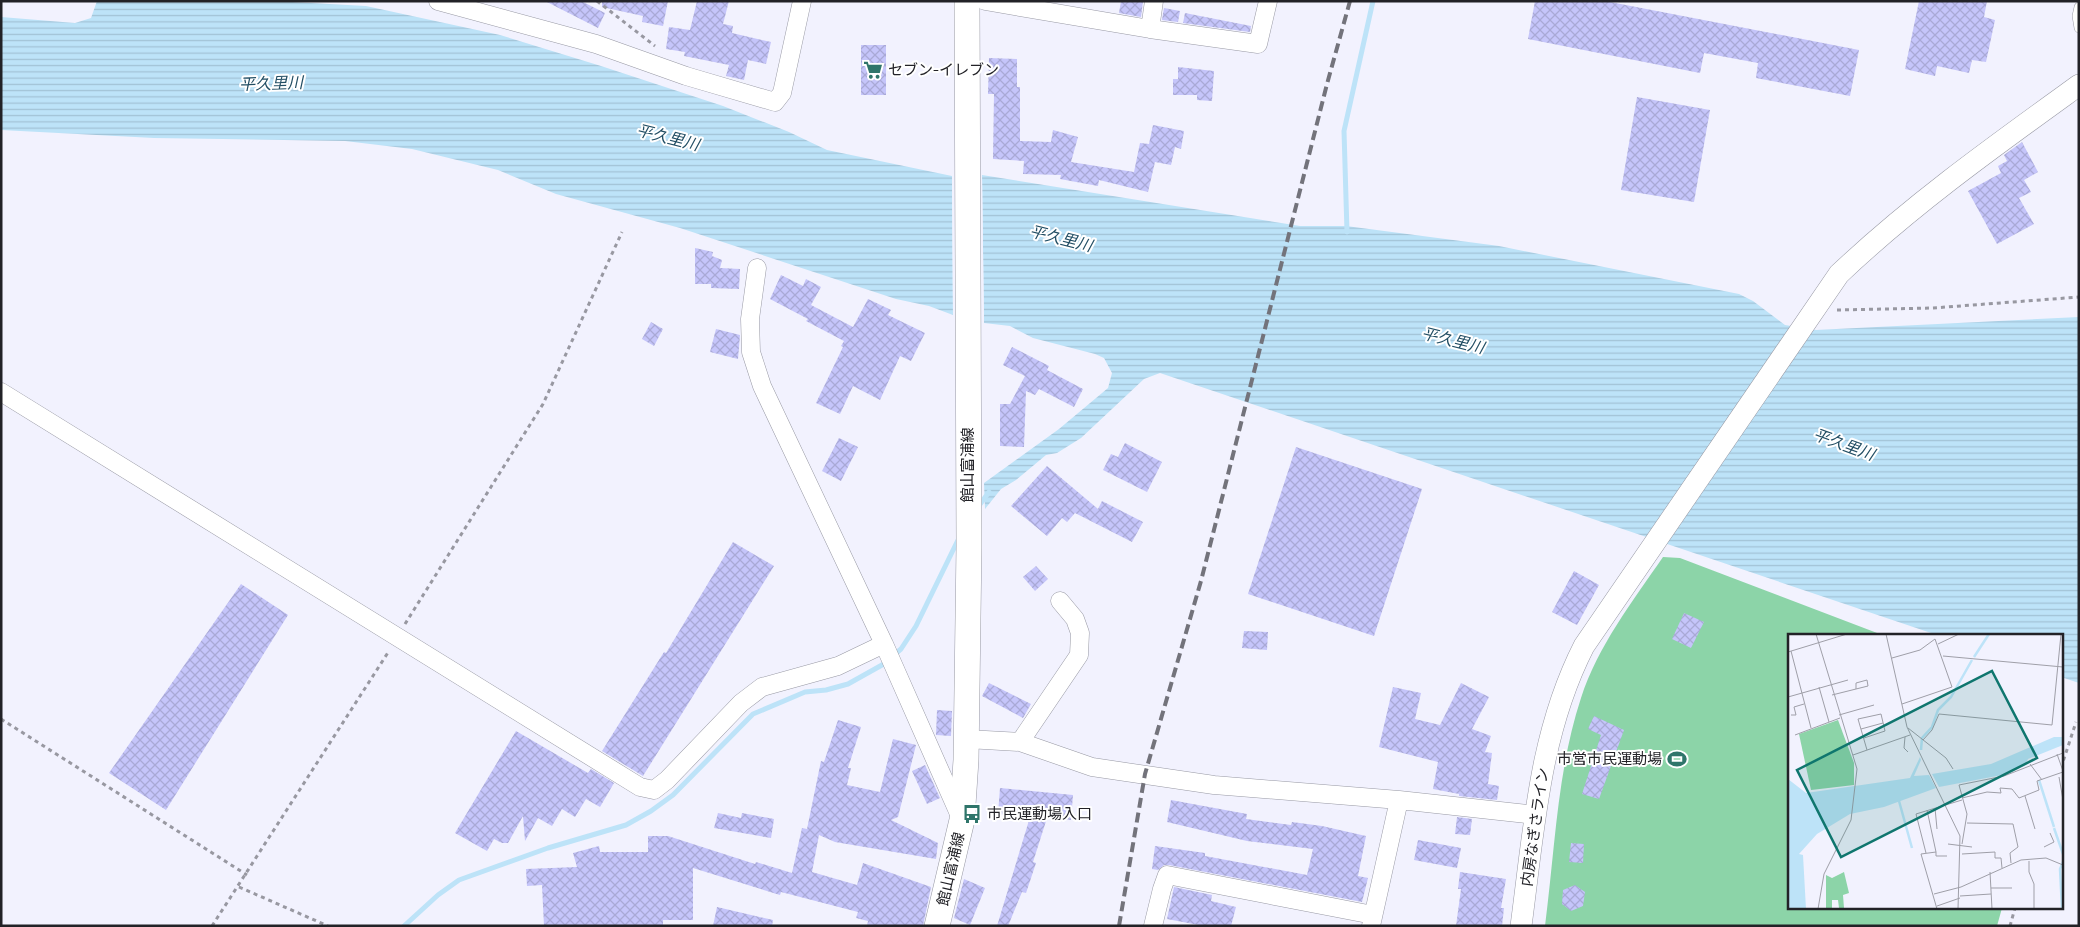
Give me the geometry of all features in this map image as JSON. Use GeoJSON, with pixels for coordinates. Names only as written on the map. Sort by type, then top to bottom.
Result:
{"type":"FeatureCollection","features":[{"type":"Feature","properties":{"kind":"main road","name":"館山富浦線"},"geometry":{"type":"LineString","coordinates":[[937,926],[962,820],[966,739],[969,546],[967,1]]}},
{"type":"Feature","properties":{"kind":"street"},"geometry":{"type":"LineString","coordinates":[[438,1],[596,44],[686,76],[775,102],[782,94],[802,1]]}},
{"type":"Feature","properties":{"kind":"street"},"geometry":{"type":"LineString","coordinates":[[985,1],[1078,9],[1150,29],[1258,44],[1268,1]]}},
{"type":"Feature","properties":{"kind":"street"},"geometry":{"type":"LineString","coordinates":[[1150,29],[1154,1]]}},
{"type":"Feature","properties":{"kind":"street","name":"内房なぎさライン"},"geometry":{"type":"LineString","coordinates":[[1521,926],[1536,814],[1551,728],[1568,676],[1584,646],[1839,274],[1883,232],[1936,190],[2079,85]]}},
{"type":"Feature","properties":{"kind":"street"},"geometry":{"type":"LineString","coordinates":[[757,268],[750,319],[751,352],[759,377],[886,649],[962,820]]}},
{"type":"Feature","properties":{"kind":"street"},"geometry":{"type":"LineString","coordinates":[[1,392],[640,787],[654,790],[667,780],[741,703],[762,687],[838,666],[886,649]]}},
{"type":"Feature","properties":{"kind":"street"},"geometry":{"type":"LineString","coordinates":[[1020,742],[1079,655],[1080,632],[1075,619],[1060,600]]}},
{"type":"Feature","properties":{"kind":"street"},"geometry":{"type":"LineString","coordinates":[[966,739],[1020,742],[1101,768],[1214,785],[1399,800],[1536,814]]}},
{"type":"Feature","properties":{"kind":"street"},"geometry":{"type":"LineString","coordinates":[[1153,926],[1168,875],[1372,921],[1399,800]]}},
{"type":"Feature","properties":{"kind":"lane"},"geometry":{"type":"LineString","coordinates":[[2079,7],[2077,16],[2079,28]]}},
{"type":"Feature","properties":{"kind":"path"},"geometry":{"type":"LineString","coordinates":[[597,1],[661,51]]}},
{"type":"Feature","properties":{"kind":"path"},"geometry":{"type":"LineString","coordinates":[[212,926],[247,875],[543,404],[622,232]]}},
{"type":"Feature","properties":{"kind":"path"},"geometry":{"type":"LineString","coordinates":[[1808,318],[1835,310],[1933,308],[2079,297]]}},
{"type":"Feature","properties":{"kind":"path"},"geometry":{"type":"LineString","coordinates":[[1,719],[247,875]]}},
{"type":"Feature","properties":{"kind":"path"},"geometry":{"type":"LineString","coordinates":[[2062,765],[2076,722]]}},
{"type":"Feature","properties":{"kind":"path"},"geometry":{"type":"LineString","coordinates":[[238,887],[328,926]]}},
{"type":"Feature","properties":{"kind":"path"},"geometry":{"type":"LineString","coordinates":[[2010,926],[2015,910]]}},
{"type":"Feature","properties":{"kind":"green space","name":"市営市民運動場"},"geometry":{"type":"Polygon","coordinates":[[[1663,557],[1680,558],[1880,634],[1788,634],[1788,910],[2001,910],[1997,926],[1545,926],[1562,782],[1573,726],[1588,679],[1606,642],[1663,557]]]}},
{"type":"Feature","properties":{"kind":"water","name":"平久里川"},"geometry":{"type":"Polygon","coordinates":[[[97,1],[274,1],[366,6],[500,35],[601,66],[723,106],[789,132],[827,150],[952,176],[953,315],[929,306],[896,299],[680,228],[556,194],[498,170],[412,149],[345,141],[154,138],[1,130],[1,17],[75,23],[91,18],[97,1]]]}},
{"type":"Feature","properties":{"kind":"water","name":"平久里川"},"geometry":{"type":"Polygon","coordinates":[[[982,175],[1300,226],[1346,226],[1499,246],[1739,294],[1753,301],[1785,325],[1816,330],[2079,317],[2079,683],[2062,677],[2062,634],[1934,634],[1160,373],[1144,379],[1081,438],[1057,453],[1046,455],[1016,480],[1001,489],[985,509],[984,483],[1059,429],[1108,388],[1112,373],[1104,358],[1095,354],[1033,338],[1010,326],[984,323],[982,175]]]}},
{"type":"Feature","properties":{"kind":"pier"},"geometry":{"type":"Polygon","coordinates":[[[982,172],[984,326],[981,323],[979,175],[982,172]]]}},
{"type":"Feature","properties":{"kind":"pier"},"geometry":{"type":"Polygon","coordinates":[[[952,173],[955,176],[955,315],[953,317],[952,173]]]}},
{"type":"Feature","properties":{"kind":"building"},"geometry":{"type":"Polygon","coordinates":[[[545,1],[581,1],[605,13],[598,28],[545,1]]]}},
{"type":"Feature","properties":{"kind":"building"},"geometry":{"type":"Polygon","coordinates":[[[602,1],[668,1],[663,26],[642,22],[643,16],[602,7],[602,1]]]}},
{"type":"Feature","properties":{"kind":"building"},"geometry":{"type":"Polygon","coordinates":[[[697,1],[729,1],[723,24],[733,26],[732,33],[771,42],[766,64],[748,60],[744,80],[726,76],[729,65],[684,56],[685,52],[666,49],[669,27],[690,30],[697,1]]]}},
{"type":"Feature","properties":{"kind":"building"},"geometry":{"type":"Polygon","coordinates":[[[1121,1],[1143,1],[1141,17],[1119,13],[1121,1]]]}},
{"type":"Feature","properties":{"kind":"building"},"geometry":{"type":"Polygon","coordinates":[[[1535,1],[1605,1],[1859,50],[1850,96],[1756,78],[1758,63],[1704,53],[1700,73],[1528,39],[1535,1]]]}},
{"type":"Feature","properties":{"kind":"building"},"geometry":{"type":"Polygon","coordinates":[[[1919,1],[1987,1],[1984,17],[1995,20],[1986,62],[1972,60],[1969,73],[1937,66],[1935,76],[1905,69],[1919,1]]]}},
{"type":"Feature","properties":{"kind":"building"},"geometry":{"type":"Polygon","coordinates":[[[1164,8],[1180,11],[1178,22],[1162,20],[1164,8]]]}},
{"type":"Feature","properties":{"kind":"building"},"geometry":{"type":"Polygon","coordinates":[[[1185,13],[1251,26],[1250,32],[1183,23],[1185,13]]]}},
{"type":"Feature","properties":{"kind":"building","name":"セブン-イレブン"},"geometry":{"type":"Polygon","coordinates":[[[861,45],[886,45],[886,95],[861,95],[861,45]]]}},
{"type":"Feature","properties":{"kind":"building"},"geometry":{"type":"Polygon","coordinates":[[[989,58],[1017,59],[1017,87],[1020,87],[1020,141],[1051,142],[1053,130],[1078,137],[1071,162],[1134,172],[1140,143],[1149,144],[1153,125],[1184,131],[1181,149],[1175,147],[1171,165],[1155,162],[1148,192],[1099,180],[1098,186],[1060,179],[1061,175],[1023,174],[1024,161],[993,159],[994,94],[988,94],[989,58]]]}},
{"type":"Feature","properties":{"kind":"building"},"geometry":{"type":"Polygon","coordinates":[[[1178,67],[1214,71],[1212,101],[1197,100],[1197,95],[1173,95],[1173,79],[1178,79],[1178,67]]]}},
{"type":"Feature","properties":{"kind":"building"},"geometry":{"type":"Polygon","coordinates":[[[1637,97],[1710,110],[1694,202],[1621,190],[1637,97]]]}},
{"type":"Feature","properties":{"kind":"building"},"geometry":{"type":"Polygon","coordinates":[[[2022,142],[2038,172],[2024,180],[2031,192],[2019,198],[2034,224],[1997,244],[1968,191],[2001,173],[1998,166],[2007,161],[2004,155],[2022,142]]]}},
{"type":"Feature","properties":{"kind":"building"},"geometry":{"type":"Polygon","coordinates":[[[695,248],[713,252],[712,256],[722,260],[720,268],[740,269],[739,289],[711,288],[711,284],[695,284],[695,248]]]}},
{"type":"Feature","properties":{"kind":"building"},"geometry":{"type":"Polygon","coordinates":[[[781,275],[803,286],[806,279],[821,287],[811,305],[853,327],[868,299],[891,310],[888,315],[925,333],[911,361],[900,356],[880,400],[853,386],[840,414],[816,403],[843,347],[841,346],[844,341],[770,299],[781,275]]]}},
{"type":"Feature","properties":{"kind":"building"},"geometry":{"type":"Polygon","coordinates":[[[651,322],[663,329],[654,346],[642,339],[651,322]]]}},
{"type":"Feature","properties":{"kind":"building"},"geometry":{"type":"Polygon","coordinates":[[[716,329],[740,335],[738,359],[710,352],[716,329]]]}},
{"type":"Feature","properties":{"kind":"building"},"geometry":{"type":"Polygon","coordinates":[[[1012,347],[1049,366],[1047,370],[1083,389],[1074,407],[1039,389],[1035,395],[1026,391],[1024,447],[1000,446],[1000,404],[1010,404],[1025,376],[1003,365],[1012,347]]]}},
{"type":"Feature","properties":{"kind":"building"},"geometry":{"type":"Polygon","coordinates":[[[839,438],[858,447],[841,481],[822,471],[839,438]]]}},
{"type":"Feature","properties":{"kind":"building"},"geometry":{"type":"Polygon","coordinates":[[[1125,443],[1162,462],[1147,492],[1103,470],[1111,454],[1118,457],[1125,443]]]}},
{"type":"Feature","properties":{"kind":"building"},"geometry":{"type":"Polygon","coordinates":[[[1296,447],[1422,489],[1374,636],[1248,594],[1296,447]]]}},
{"type":"Feature","properties":{"kind":"building"},"geometry":{"type":"Polygon","coordinates":[[[1047,466],[1098,509],[1102,501],[1143,522],[1132,542],[1075,513],[1067,522],[1062,518],[1047,536],[1011,506],[1047,466]]]}},
{"type":"Feature","properties":{"kind":"building"},"geometry":{"type":"Polygon","coordinates":[[[733,542],[774,566],[643,776],[602,751],[664,652],[666,653],[733,542]]]}},
{"type":"Feature","properties":{"kind":"building"},"geometry":{"type":"Polygon","coordinates":[[[1036,566],[1048,579],[1035,591],[1023,577],[1036,566]]]}},
{"type":"Feature","properties":{"kind":"building"},"geometry":{"type":"Polygon","coordinates":[[[1574,571],[1599,585],[1577,625],[1552,612],[1574,571]]]}},
{"type":"Feature","properties":{"kind":"building"},"geometry":{"type":"Polygon","coordinates":[[[241,584],[288,615],[166,810],[109,773],[241,584]]]}},
{"type":"Feature","properties":{"kind":"building"},"geometry":{"type":"Polygon","coordinates":[[[1684,613],[1704,622],[1691,648],[1672,639],[1684,613]]]}},
{"type":"Feature","properties":{"kind":"building"},"geometry":{"type":"Polygon","coordinates":[[[1244,631],[1268,632],[1267,650],[1242,648],[1244,631]]]}},
{"type":"Feature","properties":{"kind":"building"},"geometry":{"type":"Polygon","coordinates":[[[989,683],[1031,704],[1023,718],[982,696],[989,683]]]}},
{"type":"Feature","properties":{"kind":"building"},"geometry":{"type":"Polygon","coordinates":[[[1461,683],[1489,697],[1472,729],[1491,736],[1485,752],[1492,753],[1488,784],[1499,786],[1497,800],[1459,796],[1459,794],[1433,789],[1438,762],[1379,747],[1393,687],[1421,693],[1415,719],[1440,725],[1461,683]]]}},
{"type":"Feature","properties":{"kind":"building"},"geometry":{"type":"Polygon","coordinates":[[[937,710],[952,711],[951,736],[936,735],[937,710]]]}},
{"type":"Feature","properties":{"kind":"building"},"geometry":{"type":"Polygon","coordinates":[[[1594,716],[1624,730],[1599,799],[1582,794],[1601,735],[1588,729],[1594,716]]]}},
{"type":"Feature","properties":{"kind":"building"},"geometry":{"type":"Polygon","coordinates":[[[838,720],[861,727],[848,768],[851,768],[847,785],[880,792],[893,739],[916,745],[898,817],[891,820],[938,843],[936,859],[835,842],[819,835],[812,872],[857,885],[863,863],[931,887],[923,926],[867,926],[868,921],[856,918],[858,912],[781,892],[780,895],[693,868],[693,920],[663,920],[663,926],[544,926],[542,885],[527,886],[526,869],[577,867],[573,853],[599,846],[600,852],[648,852],[648,836],[668,836],[755,864],[756,862],[792,873],[802,828],[807,829],[821,761],[824,762],[838,720]]]}},
{"type":"Feature","properties":{"kind":"building"},"geometry":{"type":"Polygon","coordinates":[[[516,731],[588,773],[591,769],[614,783],[600,807],[586,799],[575,817],[562,809],[552,826],[538,818],[525,841],[523,816],[508,843],[502,843],[494,839],[487,851],[455,833],[516,731]]]}},
{"type":"Feature","properties":{"kind":"building"},"geometry":{"type":"Polygon","coordinates":[[[925,765],[940,798],[927,804],[912,771],[925,765]]]}},
{"type":"Feature","properties":{"kind":"building"},"geometry":{"type":"Polygon","coordinates":[[[1000,788],[1073,795],[1071,820],[1047,818],[1033,862],[1036,863],[1026,893],[1022,892],[1008,926],[997,926],[1030,817],[998,814],[1000,788]]]}},
{"type":"Feature","properties":{"kind":"building"},"geometry":{"type":"Polygon","coordinates":[[[1171,800],[1247,814],[1246,819],[1291,825],[1292,822],[1322,826],[1366,836],[1358,876],[1368,878],[1362,902],[1169,865],[1164,865],[1158,870],[1152,869],[1155,846],[1205,853],[1205,856],[1307,875],[1313,849],[1247,841],[1167,822],[1171,800]]]}},
{"type":"Feature","properties":{"kind":"building"},"geometry":{"type":"Polygon","coordinates":[[[718,813],[741,818],[742,813],[774,819],[771,838],[714,828],[718,813]]]}},
{"type":"Feature","properties":{"kind":"building"},"geometry":{"type":"Polygon","coordinates":[[[1457,817],[1472,819],[1470,835],[1455,834],[1457,817]]]}},
{"type":"Feature","properties":{"kind":"building"},"geometry":{"type":"Polygon","coordinates":[[[1418,840],[1461,848],[1457,868],[1414,860],[1418,840]]]}},
{"type":"Feature","properties":{"kind":"building"},"geometry":{"type":"Polygon","coordinates":[[[1571,843],[1584,844],[1583,863],[1569,862],[1571,843]]]}},
{"type":"Feature","properties":{"kind":"building"},"geometry":{"type":"Polygon","coordinates":[[[1460,872],[1506,879],[1501,908],[1504,908],[1502,926],[1456,926],[1461,889],[1458,889],[1460,872]]]}},
{"type":"Feature","properties":{"kind":"building"},"geometry":{"type":"Polygon","coordinates":[[[964,879],[985,888],[970,925],[954,918],[964,879]]]}},
{"type":"Feature","properties":{"kind":"building"},"geometry":{"type":"Polygon","coordinates":[[[1575,885],[1585,892],[1583,906],[1571,911],[1562,904],[1563,890],[1575,885]]]}},
{"type":"Feature","properties":{"kind":"building"},"geometry":{"type":"Polygon","coordinates":[[[1174,887],[1212,895],[1211,901],[1236,907],[1231,926],[1204,926],[1167,919],[1174,887]]]}},
{"type":"Feature","properties":{"kind":"building"},"geometry":{"type":"Polygon","coordinates":[[[717,907],[773,920],[772,926],[713,926],[717,907]]]}},
{"type":"Feature","properties":{"kind":"waterway"},"geometry":{"type":"LineString","coordinates":[[1347,232],[1344,131],[1373,1]]}},
{"type":"Feature","properties":{"kind":"waterway"},"geometry":{"type":"LineString","coordinates":[[978,507],[989,492]]}},
{"type":"Feature","properties":{"kind":"waterway"},"geometry":{"type":"LineString","coordinates":[[404,926],[438,895],[459,880],[548,848],[626,825],[651,811],[673,795],[753,714],[805,692],[826,690],[848,684],[882,665],[901,649],[916,626],[959,538]]}},
{"type":"Feature","properties":{"kind":"railway"},"geometry":{"type":"LineString","coordinates":[[1119,926],[1145,774],[1201,581],[1327,84],[1350,1]]}},
{"type":"Feature","properties":{"kind":"place","name":"セブン-イレブン"},"geometry":{"type":"Point","coordinates":[873,70]}},
{"type":"Feature","properties":{"kind":"place","name":"市営市民運動場"},"geometry":{"type":"Point","coordinates":[1677,759]}},
{"type":"Feature","properties":{"kind":"place","name":"市民運動場入口"},"geometry":{"type":"Point","coordinates":[972,814]}}]}
